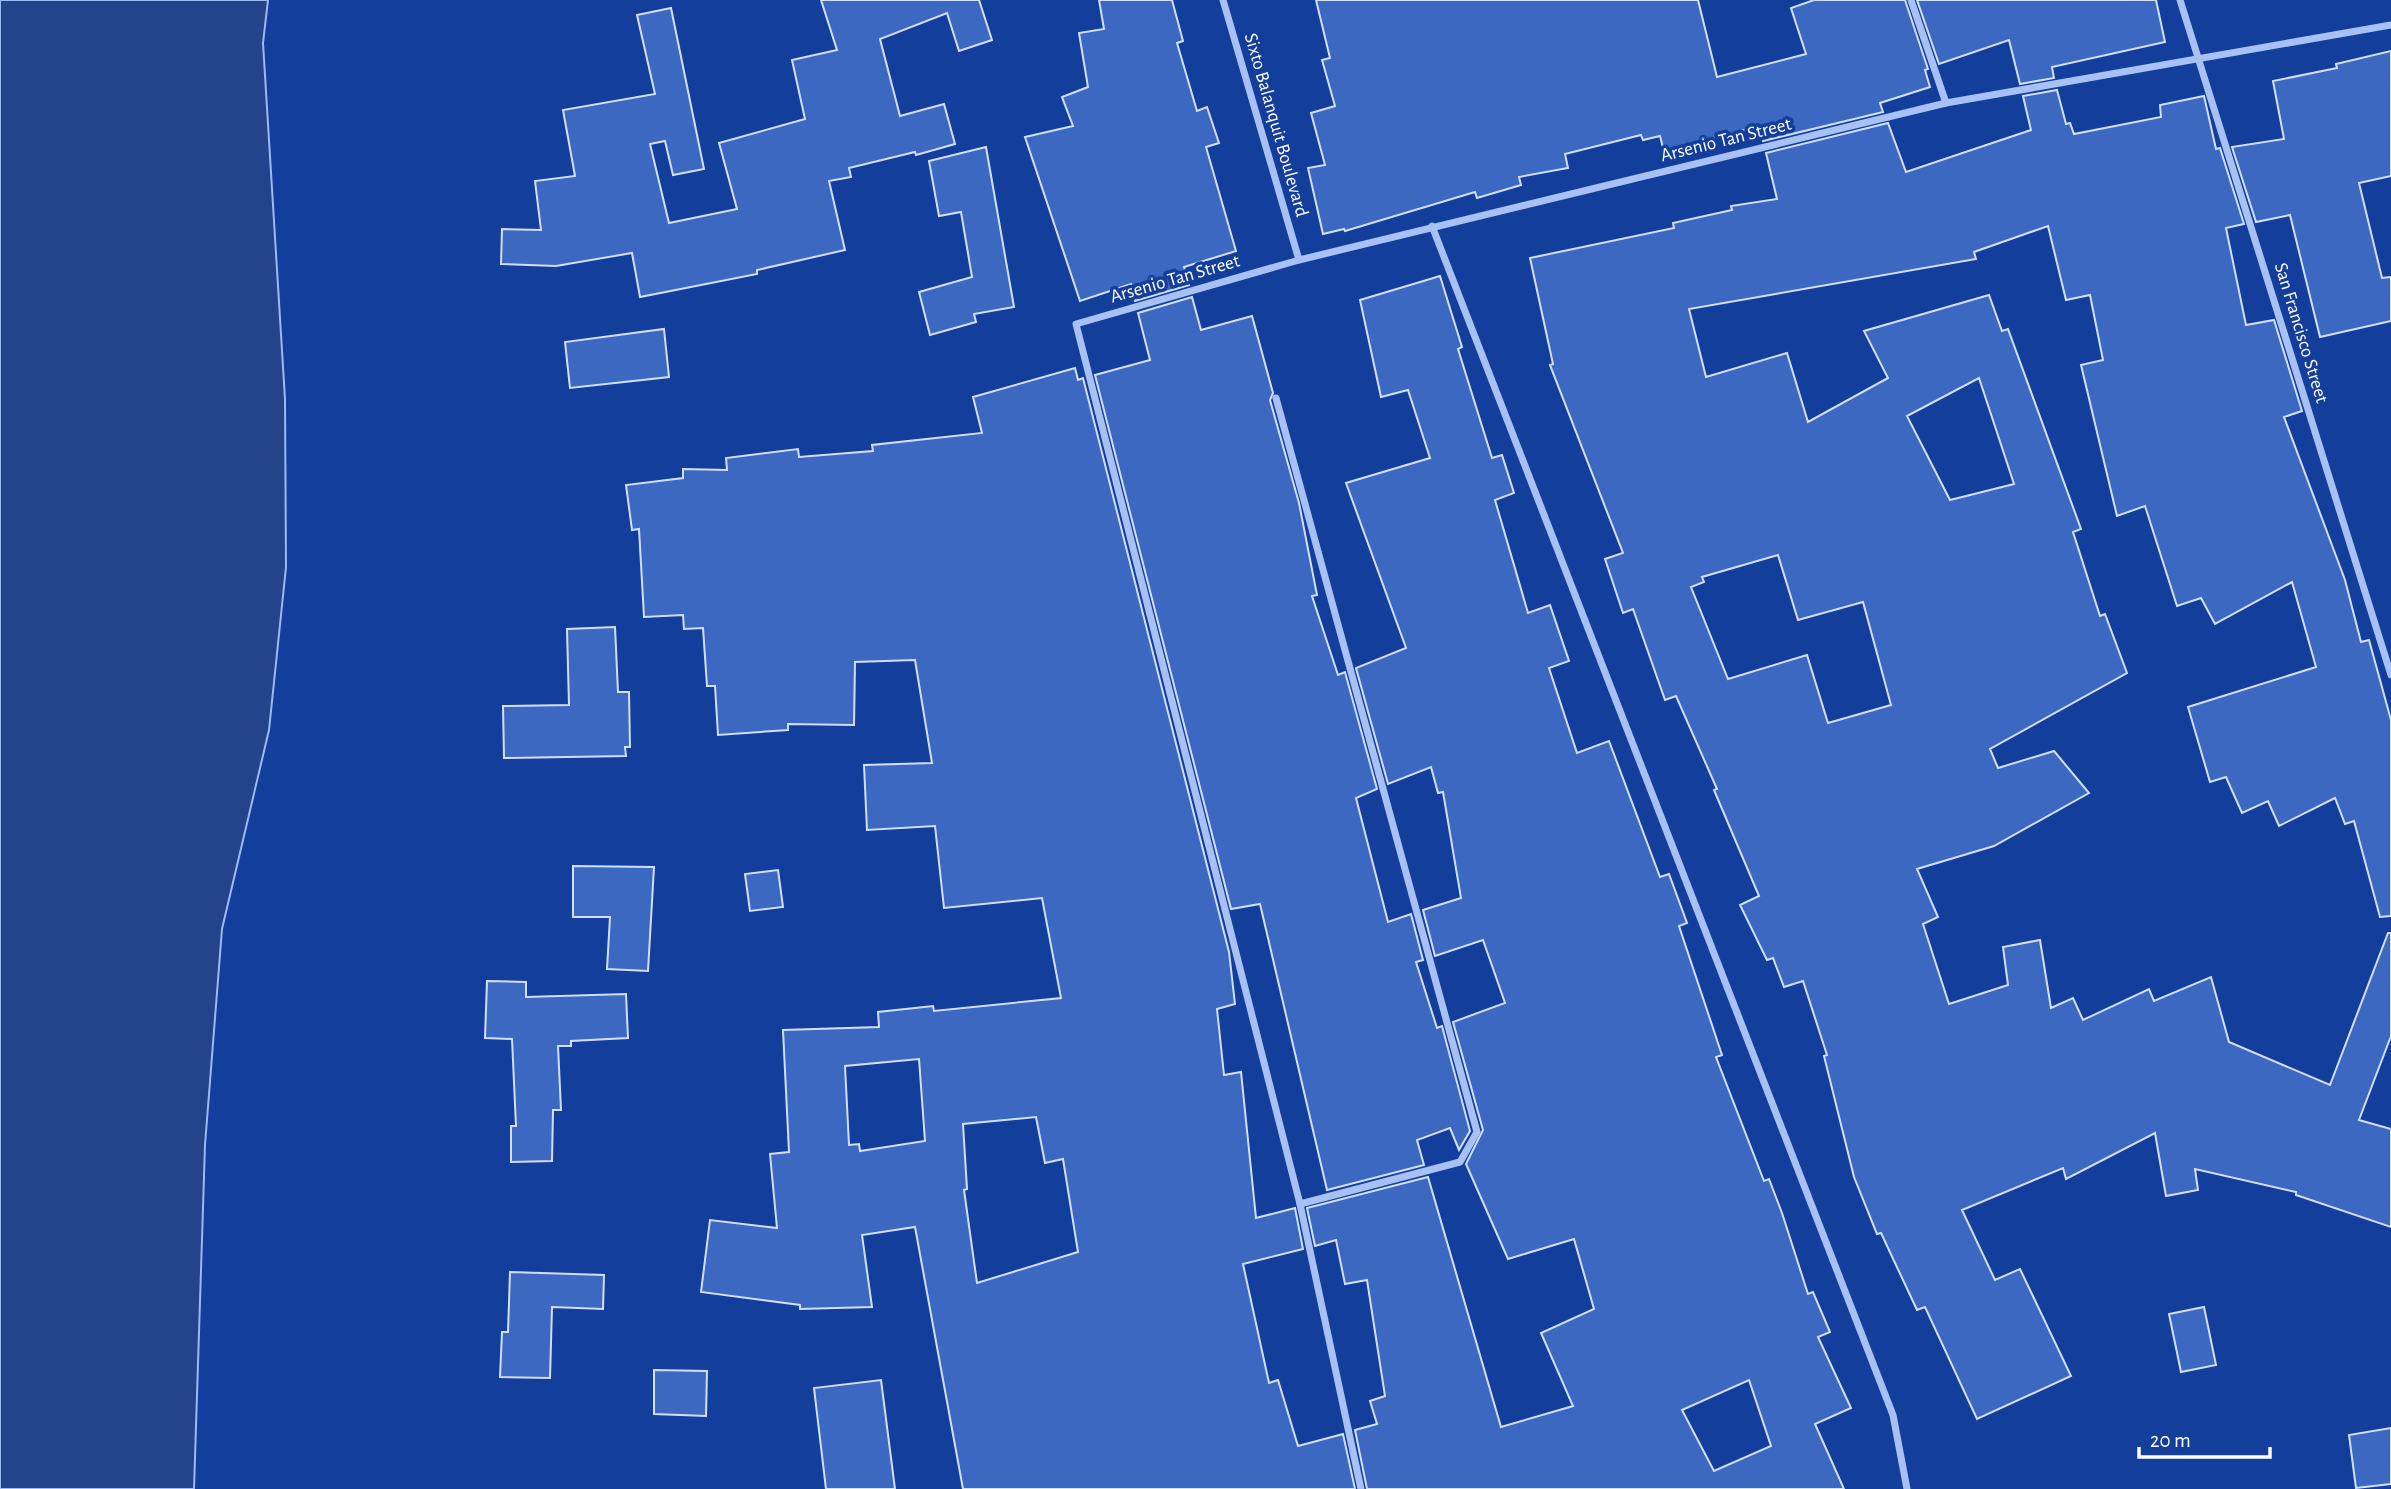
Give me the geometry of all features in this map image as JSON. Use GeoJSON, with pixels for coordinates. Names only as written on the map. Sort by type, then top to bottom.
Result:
{"type":"FeatureCollection","features":[{"type":"Feature","properties":{"kind":"street","name":"Sixto Balanquit Boulevard"},"geometry":{"type":"LineString","coordinates":[[1223,0],[1299,260]]}},
{"type":"Feature","properties":{"kind":"street"},"geometry":{"type":"LineString","coordinates":[[1911,0],[1946,103]]}},
{"type":"Feature","properties":{"kind":"street","name":"San Francisco Street"},"geometry":{"type":"LineString","coordinates":[[2180,0],[2391,675]]}},
{"type":"Feature","properties":{"kind":"street","name":"Arsenio Tan Street"},"geometry":{"type":"LineString","coordinates":[[1300,1204],[1076,324],[1299,260],[1432,226],[1946,103],[2391,25]]}},
{"type":"Feature","properties":{"kind":"street"},"geometry":{"type":"LineString","coordinates":[[1432,226],[1893,1415],[1907,1489]]}},
{"type":"Feature","properties":{"kind":"street"},"geometry":{"type":"LineString","coordinates":[[1276,398],[1477,1132],[1460,1162],[1300,1204],[1361,1489]]}},
{"type":"Feature","properties":{"kind":"water"},"geometry":{"type":"Polygon","coordinates":[[[0,0],[268,0],[263,43],[285,399],[286,567],[269,730],[222,929],[205,1145],[194,1489],[0,1489],[0,0]]]}},
{"type":"Feature","properties":{"kind":"building"},"geometry":{"type":"Polygon","coordinates":[[[821,0],[979,0],[992,40],[959,51],[947,13],[880,39],[900,116],[944,104],[955,144],[916,155],[915,152],[849,168],[851,177],[829,181],[845,250],[757,270],[757,274],[640,297],[632,253],[556,266],[501,264],[502,229],[541,230],[535,181],[575,176],[563,110],[655,94],[637,15],[671,8],[704,169],[673,175],[665,141],[650,144],[669,223],[737,209],[719,143],[805,119],[792,60],[837,50],[821,0]]]}},
{"type":"Feature","properties":{"kind":"building"},"geometry":{"type":"Polygon","coordinates":[[[1099,0],[1172,0],[1183,41],[1177,43],[1197,111],[1207,107],[1219,143],[1206,147],[1236,251],[1184,267],[1189,285],[1135,301],[1131,284],[1080,301],[1025,137],[1073,126],[1062,97],[1088,87],[1079,33],[1104,29],[1099,0]]]}},
{"type":"Feature","properties":{"kind":"building"},"geometry":{"type":"Polygon","coordinates":[[[1316,0],[1698,0],[1717,77],[1806,54],[1791,8],[1814,0],[1905,0],[1928,69],[1925,70],[1930,87],[1880,103],[1883,112],[1763,141],[1759,126],[1664,152],[1660,136],[1643,140],[1641,135],[1565,154],[1568,168],[1519,177],[1521,185],[1477,198],[1475,192],[1345,231],[1344,229],[1323,234],[1308,168],[1325,165],[1311,113],[1335,106],[1322,60],[1330,58],[1316,0]]]}},
{"type":"Feature","properties":{"kind":"building"},"geometry":{"type":"Polygon","coordinates":[[[1917,0],[2156,0],[2165,42],[2052,67],[2054,78],[2020,84],[2009,40],[1939,64],[1917,0]]]}},
{"type":"Feature","properties":{"kind":"building"},"geometry":{"type":"Polygon","coordinates":[[[2391,51],[2391,176],[2359,183],[2382,278],[2391,277],[2391,321],[2320,337],[2290,215],[2256,222],[2232,147],[2284,139],[2273,81],[2337,68],[2336,64],[2391,51]]]}},
{"type":"Feature","properties":{"kind":"building"},"geometry":{"type":"Polygon","coordinates":[[[2057,90],[2066,124],[2070,123],[2074,134],[2161,117],[2160,105],[2204,96],[2216,149],[2220,148],[2244,224],[2226,228],[2246,325],[2274,320],[2302,411],[2284,417],[2345,580],[2361,642],[2369,640],[2391,720],[2391,916],[2380,917],[2354,821],[2345,824],[2335,798],[2279,826],[2268,801],[2242,813],[2226,777],[2210,782],[2188,707],[2316,667],[2292,582],[2215,624],[2201,598],[2177,606],[2145,506],[2117,516],[2081,365],[2103,360],[2090,295],[2066,300],[2048,226],[1974,252],[1976,259],[1689,309],[1706,377],[1787,353],[1808,422],[1888,378],[1864,331],[1989,295],[2002,331],[2008,329],[2081,529],[2073,532],[2100,616],[2105,614],[2127,673],[1990,749],[1998,768],[2054,751],[2089,793],[1994,846],[1917,869],[1938,917],[1923,924],[1949,1004],[2008,985],[2003,947],[2040,940],[2051,1008],[2073,998],[2083,1020],[2149,989],[2154,1001],[2211,977],[2229,1042],[2330,1085],[2388,933],[2391,933],[2391,1036],[2359,1120],[2391,1129],[2391,1227],[2296,1195],[2296,1192],[2195,1169],[2198,1190],[2166,1196],[2155,1133],[2066,1179],[2063,1168],[1962,1210],[1995,1280],[2020,1269],[2071,1376],[1977,1419],[1925,1307],[1917,1310],[1881,1233],[1877,1234],[1854,1177],[1824,1056],[1827,1055],[1803,981],[1784,987],[1773,958],[1767,960],[1740,905],[1759,896],[1714,790],[1717,789],[1676,696],[1665,700],[1633,609],[1623,613],[1605,559],[1623,553],[1550,365],[1553,364],[1530,258],[1674,228],[1673,223],[1732,210],[1731,206],[1777,199],[1766,153],[1888,123],[1906,172],[2031,130],[2023,96],[2057,90]],[[1979,378],[1907,416],[1950,500],[2014,484],[1979,378]],[[1778,555],[1702,577],[1704,582],[1691,587],[1728,679],[1807,655],[1828,723],[1891,705],[1863,602],[1798,620],[1778,555]]]}},
{"type":"Feature","properties":{"kind":"building"},"geometry":{"type":"Polygon","coordinates":[[[986,147],[1014,307],[974,314],[976,322],[930,335],[919,292],[972,277],[961,212],[939,216],[929,161],[986,147]]]}},
{"type":"Feature","properties":{"kind":"building"},"geometry":{"type":"Polygon","coordinates":[[[1440,276],[1462,347],[1458,349],[1492,458],[1502,455],[1514,493],[1495,500],[1528,613],[1550,605],[1569,661],[1549,668],[1577,753],[1609,741],[1660,877],[1669,874],[1687,923],[1679,926],[1722,1055],[1716,1057],[1764,1181],[1769,1179],[1808,1294],[1813,1292],[1830,1332],[1818,1337],[1851,1408],[1815,1424],[1844,1489],[1367,1489],[1355,1430],[1377,1424],[1370,1401],[1385,1396],[1367,1280],[1345,1284],[1336,1240],[1315,1246],[1307,1208],[1428,1177],[1501,1427],[1573,1406],[1541,1333],[1594,1309],[1574,1239],[1508,1259],[1466,1164],[1483,1130],[1453,1022],[1505,1003],[1483,940],[1435,956],[1423,910],[1461,898],[1443,792],[1438,793],[1431,767],[1388,784],[1356,668],[1406,648],[1346,483],[1430,458],[1408,390],[1381,397],[1360,300],[1440,276]],[[1749,1380],[1682,1410],[1714,1471],[1771,1446],[1749,1380]]]}},
{"type":"Feature","properties":{"kind":"building"},"geometry":{"type":"Polygon","coordinates":[[[1192,297],[1201,330],[1252,316],[1273,393],[1270,400],[1299,503],[1317,595],[1312,596],[1338,675],[1345,672],[1377,789],[1356,798],[1388,922],[1411,914],[1423,960],[1416,962],[1437,1028],[1442,1026],[1470,1131],[1459,1150],[1450,1128],[1417,1140],[1424,1165],[1327,1190],[1260,904],[1231,909],[1095,375],[1150,360],[1138,313],[1192,297]]]}},
{"type":"Feature","properties":{"kind":"building"},"geometry":{"type":"Polygon","coordinates":[[[664,329],[669,377],[570,388],[565,342],[664,329]]]}},
{"type":"Feature","properties":{"kind":"building"},"geometry":{"type":"Polygon","coordinates":[[[1075,368],[1078,380],[1083,378],[1229,952],[1235,1004],[1217,1009],[1224,1075],[1241,1072],[1256,1218],[1295,1208],[1303,1249],[1243,1264],[1269,1383],[1278,1380],[1298,1446],[1343,1434],[1355,1489],[963,1489],[915,1227],[862,1235],[872,1307],[800,1309],[800,1305],[701,1292],[710,1220],[777,1228],[770,1154],[789,1152],[783,1030],[879,1027],[878,1012],[933,1006],[934,1011],[1061,998],[1042,898],[944,908],[935,826],[867,830],[864,765],[932,763],[915,660],[855,662],[854,725],[788,724],[788,730],[718,735],[715,686],[707,686],[703,628],[684,629],[683,615],[644,617],[639,529],[632,530],[626,485],[683,478],[683,469],[727,470],[726,458],[798,449],[799,457],[873,451],[872,445],[982,433],[973,397],[1075,368]],[[919,1059],[845,1066],[849,1145],[859,1144],[860,1151],[925,1141],[919,1059]],[[1036,1117],[963,1124],[967,1189],[964,1190],[977,1283],[1078,1252],[1063,1159],[1045,1163],[1036,1117]]]}},
{"type":"Feature","properties":{"kind":"building"},"geometry":{"type":"Polygon","coordinates":[[[615,627],[618,692],[629,692],[630,747],[625,747],[626,756],[504,758],[503,706],[569,705],[567,629],[615,627]]]}},
{"type":"Feature","properties":{"kind":"building"},"geometry":{"type":"Polygon","coordinates":[[[573,866],[654,867],[648,971],[607,969],[610,917],[573,917],[573,866]]]}},
{"type":"Feature","properties":{"kind":"building"},"geometry":{"type":"Polygon","coordinates":[[[778,870],[783,907],[750,911],[745,874],[778,870]]]}},
{"type":"Feature","properties":{"kind":"building"},"geometry":{"type":"Polygon","coordinates":[[[487,981],[526,982],[526,997],[626,994],[628,1038],[571,1041],[571,1046],[558,1046],[561,1110],[553,1110],[552,1161],[511,1162],[511,1126],[516,1126],[512,1039],[485,1038],[487,981]]]}},
{"type":"Feature","properties":{"kind":"building"},"geometry":{"type":"Polygon","coordinates":[[[510,1272],[604,1275],[603,1309],[552,1307],[550,1378],[500,1377],[502,1332],[508,1332],[510,1272]]]}},
{"type":"Feature","properties":{"kind":"building"},"geometry":{"type":"Polygon","coordinates":[[[2204,1307],[2216,1365],[2181,1372],[2169,1314],[2204,1307]]]}},
{"type":"Feature","properties":{"kind":"building"},"geometry":{"type":"Polygon","coordinates":[[[654,1370],[707,1371],[706,1416],[654,1414],[654,1370]]]}},
{"type":"Feature","properties":{"kind":"building"},"geometry":{"type":"Polygon","coordinates":[[[881,1380],[895,1489],[826,1489],[814,1388],[881,1380]]]}},
{"type":"Feature","properties":{"kind":"building"},"geometry":{"type":"Polygon","coordinates":[[[2391,1428],[2391,1484],[2356,1488],[2349,1435],[2391,1428]]]}}]}
